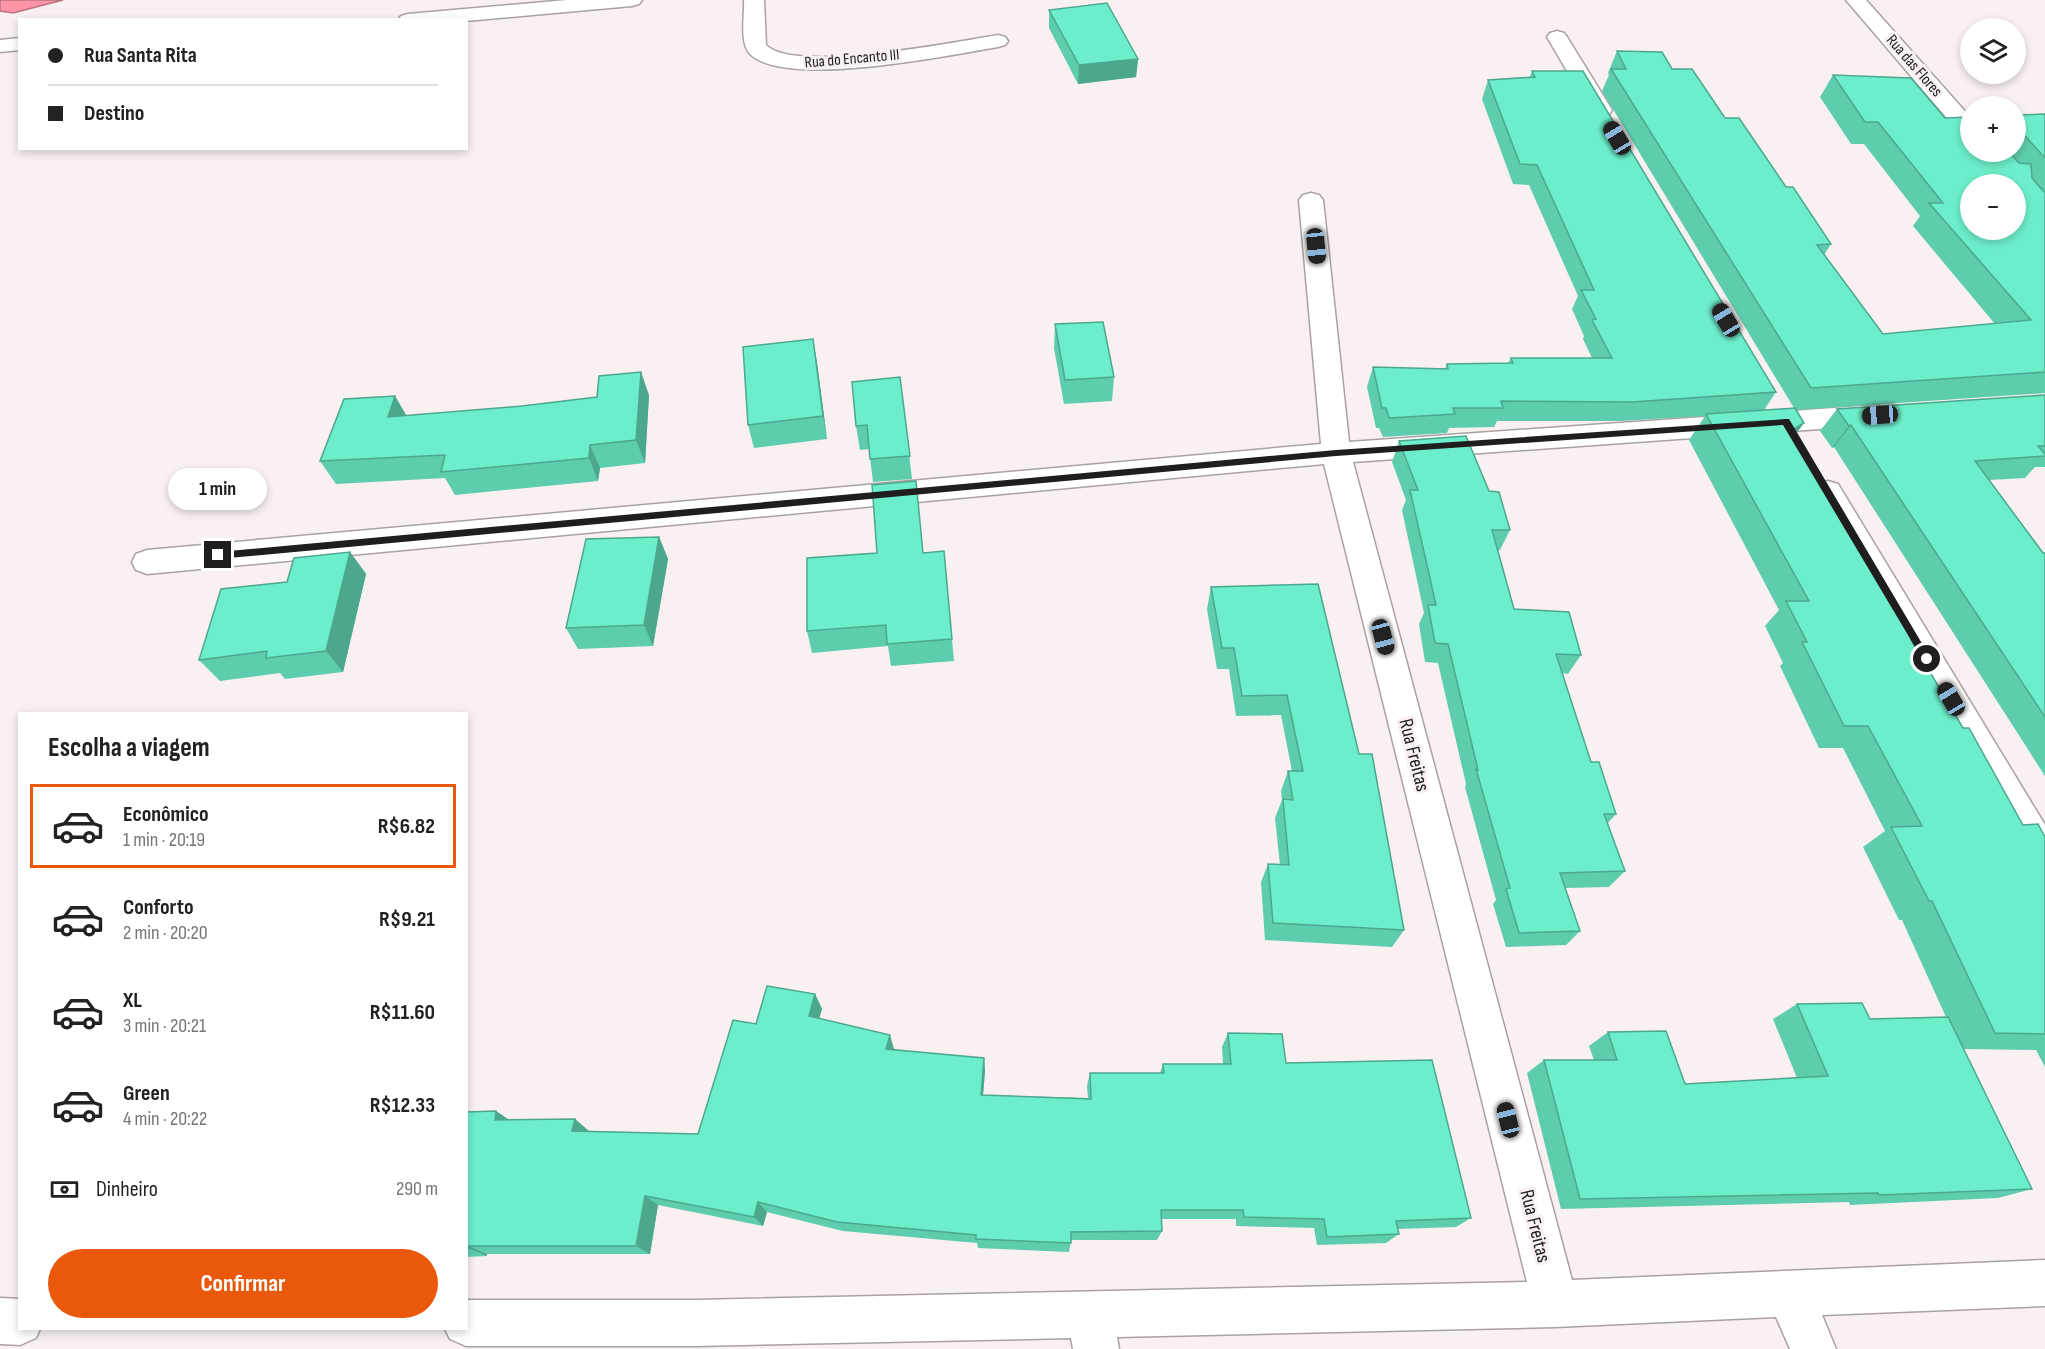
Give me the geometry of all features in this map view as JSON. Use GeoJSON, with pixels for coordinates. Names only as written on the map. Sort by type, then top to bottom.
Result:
{"type":"FeatureCollection","features":[{"type":"Feature","properties":{"kind":"street"},"geometry":{"type":"LineString","coordinates":[[430,18],[632,0]]}},
{"type":"Feature","properties":{"kind":"street","name":"Rua do Encanto III"},"geometry":{"type":"LineString","coordinates":[[754,0],[755,41],[759,52],[767,58],[799,64],[861,60],[998,41]]}},
{"type":"Feature","properties":{"kind":"street","name":"Rua das Flores"},"geometry":{"type":"LineString","coordinates":[[1856,0],[1960,119]]}},
{"type":"Feature","properties":{"kind":"street"},"geometry":{"type":"LineString","coordinates":[[1557,37],[1611,128]]}},
{"type":"Feature","properties":{"kind":"street"},"geometry":{"type":"LineString","coordinates":[[0,46],[18,44]]}},
{"type":"Feature","properties":{"kind":"street","name":"Rua Freitas"},"geometry":{"type":"LineString","coordinates":[[1311,200],[1336,453],[1555,1304]]}},
{"type":"Feature","properties":{"kind":"street"},"geometry":{"type":"LineString","coordinates":[[147,562],[1336,453],[1904,413]]}},
{"type":"Feature","properties":{"kind":"street"},"geometry":{"type":"LineString","coordinates":[[1816,472],[2045,858]]}},
{"type":"Feature","properties":{"kind":"street"},"geometry":{"type":"LineString","coordinates":[[468,1323],[693,1336],[1094,1331],[1555,1304],[2045,1283]]}},
{"type":"Feature","properties":{"kind":"street"},"geometry":{"type":"LineString","coordinates":[[1790,1295],[1813,1349]]}},
{"type":"Feature","properties":{"kind":"street"},"geometry":{"type":"LineString","coordinates":[[0,1321],[18,1322]]}},
{"type":"Feature","properties":{"kind":"shaded area"},"geometry":{"type":"Polygon","coordinates":[[[0,0],[63,0],[13,13],[0,11],[0,0]]]}},
{"type":"Feature","properties":{"kind":"building"},"geometry":{"type":"Polygon","coordinates":[[[1107,3],[1138,59],[1079,65],[1049,10],[1107,3]]]}},
{"type":"Feature","properties":{"kind":"building"},"geometry":{"type":"Polygon","coordinates":[[[1617,51],[1662,52],[1672,69],[1692,69],[1725,118],[1739,118],[1786,187],[1793,187],[1831,244],[1817,245],[1883,334],[2031,320],[1961,240],[2026,240],[2026,174],[1960,174],[1960,239],[1929,203],[1943,203],[1878,122],[1865,122],[1833,75],[1911,78],[1945,118],[1960,117],[1960,162],[2031,164],[2032,178],[2045,193],[2045,372],[1811,388],[1611,69],[1626,69],[1617,51]]]}},
{"type":"Feature","properties":{"kind":"building"},"geometry":{"type":"Polygon","coordinates":[[[1532,71],[1583,71],[1776,392],[1632,402],[1501,401],[1503,408],[1453,408],[1455,414],[1389,418],[1386,408],[1382,408],[1373,367],[1448,369],[1447,364],[1513,363],[1511,358],[1612,358],[1592,320],[1596,319],[1581,290],[1594,290],[1537,165],[1520,164],[1488,80],[1535,77],[1532,71]]]}},
{"type":"Feature","properties":{"kind":"building"},"geometry":{"type":"Polygon","coordinates":[[[2045,114],[2045,158],[2026,137],[2026,115],[2045,114]]]}},
{"type":"Feature","properties":{"kind":"building"},"geometry":{"type":"Polygon","coordinates":[[[1103,322],[1114,377],[1065,380],[1055,324],[1103,322]]]}},
{"type":"Feature","properties":{"kind":"building"},"geometry":{"type":"Polygon","coordinates":[[[813,339],[823,416],[748,425],[743,347],[813,339]]]}},
{"type":"Feature","properties":{"kind":"building"},"geometry":{"type":"Polygon","coordinates":[[[641,372],[636,440],[590,445],[589,458],[441,472],[445,455],[320,461],[344,399],[395,396],[388,417],[522,406],[597,397],[599,376],[641,372]]]}},
{"type":"Feature","properties":{"kind":"building"},"geometry":{"type":"Polygon","coordinates":[[[900,377],[910,456],[870,459],[867,425],[856,426],[852,382],[900,377]]]}},
{"type":"Feature","properties":{"kind":"building"},"geometry":{"type":"Polygon","coordinates":[[[2045,395],[2045,446],[2038,446],[2045,456],[1975,461],[2045,553],[2045,717],[1851,425],[1849,426],[1837,409],[2045,395]]]}},
{"type":"Feature","properties":{"kind":"building"},"geometry":{"type":"Polygon","coordinates":[[[1795,408],[1804,423],[1792,430],[1913,640],[1911,640],[1963,728],[1969,728],[2023,825],[2038,824],[2045,837],[2045,1034],[1995,1033],[1932,901],[1929,901],[1891,827],[1922,826],[1868,726],[1844,726],[1802,642],[1807,642],[1786,601],[1809,601],[1706,414],[1795,408]]]}},
{"type":"Feature","properties":{"kind":"building"},"geometry":{"type":"Polygon","coordinates":[[[1466,436],[1489,491],[1499,492],[1510,530],[1492,530],[1514,609],[1569,612],[1581,655],[1556,654],[1591,762],[1599,762],[1616,814],[1604,814],[1625,871],[1560,873],[1580,931],[1519,933],[1506,889],[1510,888],[1476,769],[1478,770],[1448,644],[1435,643],[1428,605],[1436,605],[1410,490],[1418,490],[1399,441],[1466,436]]]}},
{"type":"Feature","properties":{"kind":"building"},"geometry":{"type":"Polygon","coordinates":[[[916,481],[923,553],[944,551],[952,639],[887,644],[886,625],[807,631],[807,558],[877,553],[872,485],[916,481]]]}},
{"type":"Feature","properties":{"kind":"building"},"geometry":{"type":"Polygon","coordinates":[[[659,537],[644,625],[566,628],[586,539],[659,537]]]}},
{"type":"Feature","properties":{"kind":"building"},"geometry":{"type":"Polygon","coordinates":[[[350,552],[326,651],[266,658],[267,651],[199,660],[221,589],[287,582],[294,558],[350,552]]]}},
{"type":"Feature","properties":{"kind":"building"},"geometry":{"type":"Polygon","coordinates":[[[1318,584],[1359,754],[1372,754],[1404,930],[1273,923],[1268,864],[1289,865],[1283,799],[1293,800],[1288,771],[1303,771],[1287,695],[1242,696],[1234,648],[1222,648],[1211,587],[1318,584]]]}},
{"type":"Feature","properties":{"kind":"building"},"geometry":{"type":"Polygon","coordinates":[[[767,986],[815,994],[809,1016],[890,1035],[886,1049],[984,1058],[981,1095],[1091,1099],[1090,1073],[1164,1073],[1163,1064],[1231,1064],[1228,1033],[1282,1034],[1286,1063],[1432,1060],[1471,1218],[1396,1221],[1399,1234],[1327,1237],[1324,1219],[1244,1217],[1243,1210],[1161,1210],[1162,1231],[1071,1232],[1071,1243],[976,1239],[976,1235],[837,1222],[758,1202],[754,1217],[645,1196],[636,1246],[468,1246],[468,1112],[496,1111],[495,1120],[575,1119],[572,1131],[698,1134],[733,1020],[756,1024],[767,986]]]}},
{"type":"Feature","properties":{"kind":"building"},"geometry":{"type":"Polygon","coordinates":[[[1862,1003],[1870,1019],[1948,1017],[2032,1189],[1879,1195],[1878,1193],[1580,1199],[1544,1060],[1617,1060],[1608,1032],[1666,1031],[1685,1084],[1828,1076],[1797,1004],[1862,1003]]]}},
{"type":"Feature","properties":{"kind":"route"},"geometry":{"type":"LineString","coordinates":[[218,555],[1336,453],[1786,422],[1927,659]]}}]}
